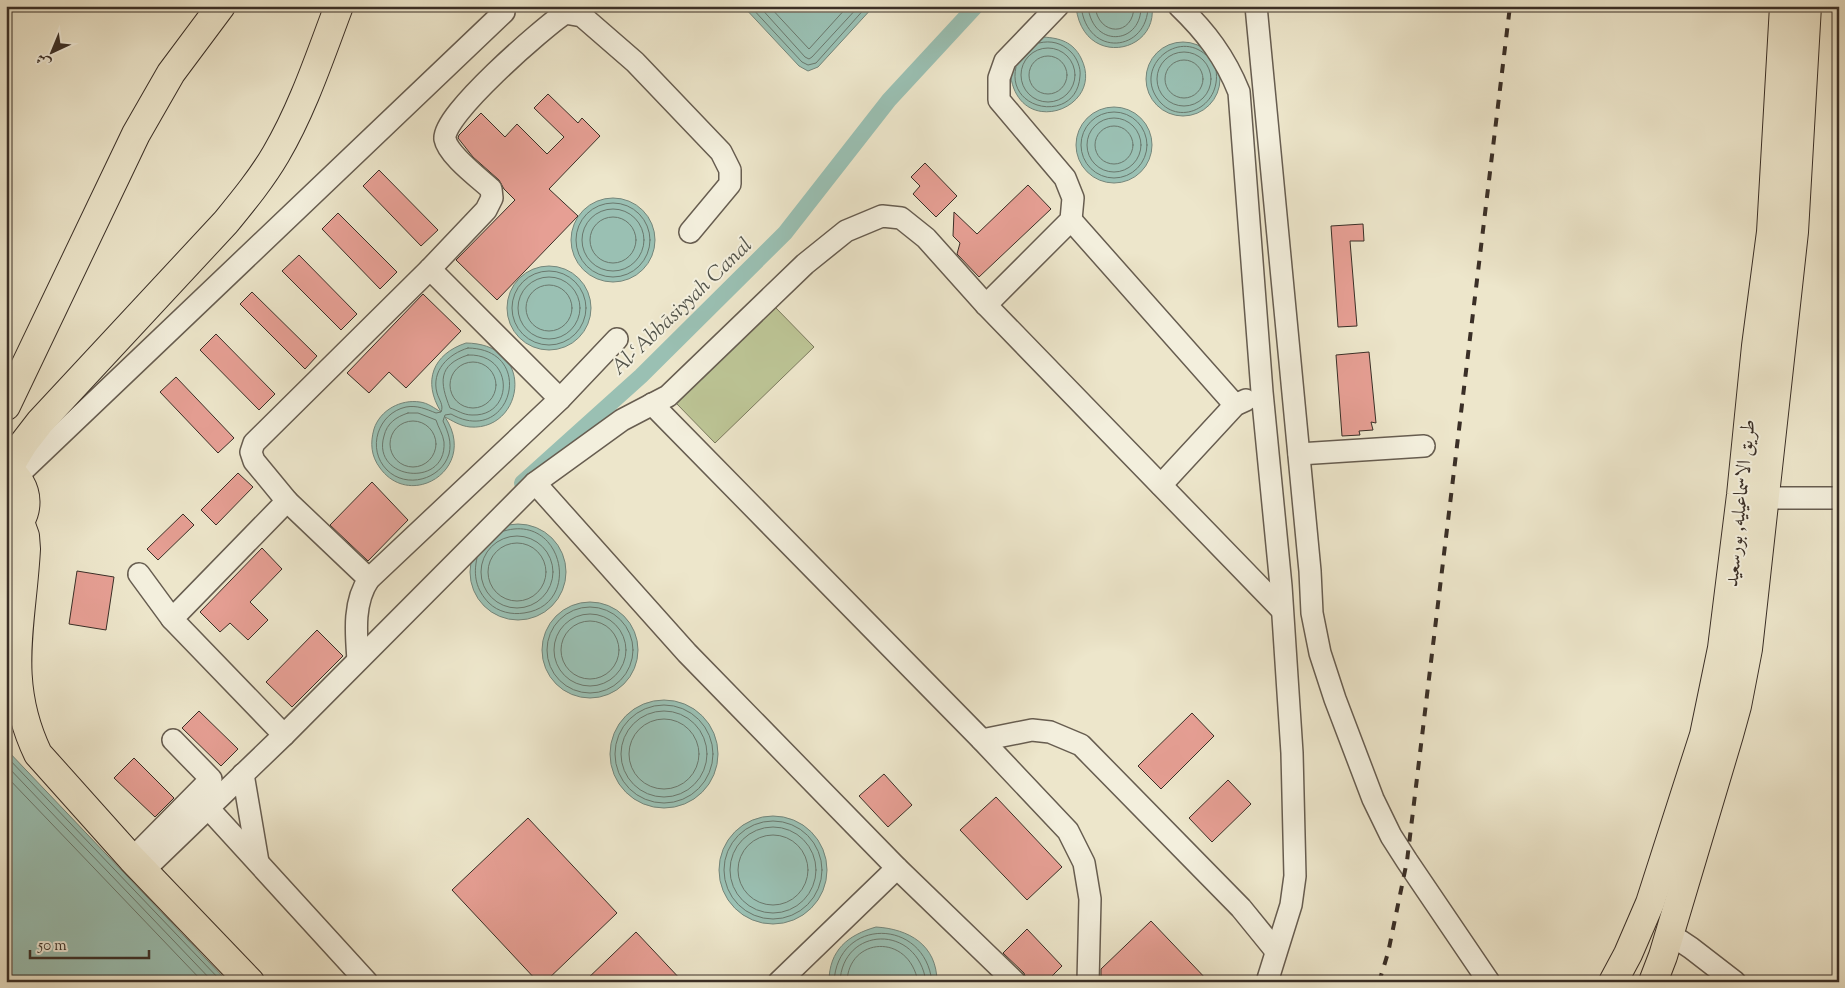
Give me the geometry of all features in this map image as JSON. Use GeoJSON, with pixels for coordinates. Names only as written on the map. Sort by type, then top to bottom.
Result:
{"type":"FeatureCollection","features":[{"type":"Feature","properties":{"kind":"main road"},"geometry":{"type":"LineString","coordinates":[[6,406],[136,134],[172,73],[221,6]]}},
{"type":"Feature","properties":{"kind":"main road"},"geometry":{"type":"LineString","coordinates":[[250,982],[138,864],[38,754],[28,733],[22,713],[16,672],[16,648],[26,549],[25,536],[11,533],[26,502],[24,488],[10,472],[20,448],[40,422],[226,222],[250,193],[276,155],[294,120],[339,6]]}},
{"type":"Feature","properties":{"kind":"main road","name":"طريق الاسماعيليه, بورسعيد"},"geometry":{"type":"LineString","coordinates":[[1779,269],[1774,196],[1784,6]]}},
{"type":"Feature","properties":{"kind":"main road","name":"طريق الاسماعيليه, بورسعيد"},"geometry":{"type":"LineString","coordinates":[[1613,982],[1636,938],[1650,903],[1704,735],[1711,706],[1722,648],[1741,495],[1768,349],[1779,269],[1798,177],[1806,6]]}},
{"type":"Feature","properties":{"kind":"main road","name":"طريق الاسماعيليه, بورسعيد"},"geometry":{"type":"LineString","coordinates":[[1653,982],[1670,934],[1737,706],[1748,648],[1764,498],[1768,349]]}},
{"type":"Feature","properties":{"kind":"street"},"geometry":{"type":"LineString","coordinates":[[986,304],[1071,220],[1073,198],[1065,178],[999,100],[999,78],[1005,61],[1058,6]]}},
{"type":"Feature","properties":{"kind":"street"},"geometry":{"type":"LineString","coordinates":[[1179,6],[1202,29],[1229,68],[1239,92],[1292,753],[1295,876],[1291,905],[1267,982]]}},
{"type":"Feature","properties":{"kind":"street"},"geometry":{"type":"LineString","coordinates":[[1256,6],[1299,454],[1312,613],[1320,653],[1360,768],[1391,836],[1489,982]]}},
{"type":"Feature","properties":{"kind":"street"},"geometry":{"type":"LineString","coordinates":[[10,472],[504,12]]}},
{"type":"Feature","properties":{"kind":"street"},"geometry":{"type":"LineString","coordinates":[[369,579],[287,501],[254,460],[252,452],[254,443],[430,269],[486,210],[492,198],[491,189],[451,151],[445,138],[448,127],[488,79],[552,22],[565,13],[582,16],[635,62],[721,152],[730,170],[730,184],[690,232]]}},
{"type":"Feature","properties":{"kind":"street"},"geometry":{"type":"LineString","coordinates":[[138,864],[208,808],[284,735],[535,483],[622,420],[668,396],[805,264],[846,231],[882,216],[901,218],[926,238],[986,304],[1282,610]]}},
{"type":"Feature","properties":{"kind":"street"},"geometry":{"type":"LineString","coordinates":[[1071,220],[1235,405]]}},
{"type":"Feature","properties":{"kind":"street"},"geometry":{"type":"LineString","coordinates":[[430,269],[560,398]]}},
{"type":"Feature","properties":{"kind":"street"},"geometry":{"type":"LineString","coordinates":[[358,660],[356,634],[358,607],[361,590],[369,579],[560,398],[617,339]]}},
{"type":"Feature","properties":{"kind":"street"},"geometry":{"type":"LineString","coordinates":[[1161,485],[1235,405],[1262,392]]}},
{"type":"Feature","properties":{"kind":"street"},"geometry":{"type":"LineString","coordinates":[[652,404],[982,740],[1068,831],[1084,863],[1090,899],[1088,982]]}},
{"type":"Feature","properties":{"kind":"street"},"geometry":{"type":"LineString","coordinates":[[1299,454],[1424,446]]}},
{"type":"Feature","properties":{"kind":"street"},"geometry":{"type":"LineString","coordinates":[[535,483],[687,653],[896,868],[1015,982]]}},
{"type":"Feature","properties":{"kind":"street"},"geometry":{"type":"LineString","coordinates":[[1764,498],[1839,498]]}},
{"type":"Feature","properties":{"kind":"street"},"geometry":{"type":"LineString","coordinates":[[172,619],[287,501]]}},
{"type":"Feature","properties":{"kind":"street"},"geometry":{"type":"LineString","coordinates":[[139,574],[172,619],[284,735]]}},
{"type":"Feature","properties":{"kind":"street"},"geometry":{"type":"LineString","coordinates":[[982,740],[1032,730],[1050,732],[1081,745],[1241,908],[1276,951]]}},
{"type":"Feature","properties":{"kind":"street"},"geometry":{"type":"LineString","coordinates":[[138,864],[211,779],[172,740]]}},
{"type":"Feature","properties":{"kind":"street"},"geometry":{"type":"LineString","coordinates":[[243,774],[258,862]]}},
{"type":"Feature","properties":{"kind":"street"},"geometry":{"type":"LineString","coordinates":[[208,808],[368,982]]}},
{"type":"Feature","properties":{"kind":"street"},"geometry":{"type":"LineString","coordinates":[[779,982],[896,868]]}},
{"type":"Feature","properties":{"kind":"street"},"geometry":{"type":"LineString","coordinates":[[1670,934],[1735,982]]}},
{"type":"Feature","properties":{"kind":"green space"},"geometry":{"type":"Polygon","coordinates":[[[775,307],[814,347],[715,443],[676,403],[775,307]]]}},
{"type":"Feature","properties":{"kind":"water"},"geometry":{"type":"Polygon","coordinates":[[[743,6],[874,6],[818,67],[808,71],[799,66],[743,6]]]}},
{"type":"Feature","properties":{"kind":"water"},"geometry":{"type":"Polygon","coordinates":[[[1152,6],[1151,22],[1144,35],[1132,43],[1119,47],[1105,46],[1092,39],[1082,26],[1076,7],[1152,6]]]}},
{"type":"Feature","properties":{"kind":"water"},"geometry":{"type":"Polygon","coordinates":[[[1043,37],[1055,38],[1074,48],[1081,58],[1086,76],[1082,92],[1072,103],[1058,110],[1042,112],[1027,106],[1016,93],[1010,71],[1043,37]]]}},
{"type":"Feature","properties":{"kind":"water"},"geometry":{"type":"Polygon","coordinates":[[[1176,42],[1190,42],[1204,48],[1214,58],[1220,72],[1218,93],[1204,110],[1190,116],[1176,116],[1162,110],[1152,100],[1146,86],[1146,72],[1152,58],[1162,48],[1176,42]]]}},
{"type":"Feature","properties":{"kind":"water"},"geometry":{"type":"Polygon","coordinates":[[[1114,107],[1128,110],[1141,118],[1149,131],[1152,145],[1149,159],[1141,172],[1128,180],[1114,183],[1100,180],[1087,172],[1079,159],[1076,145],[1079,131],[1087,118],[1100,110],[1114,107]]]}},
{"type":"Feature","properties":{"kind":"water"},"geometry":{"type":"Polygon","coordinates":[[[613,198],[629,201],[643,210],[652,224],[655,240],[652,256],[643,270],[629,279],[613,282],[597,279],[583,270],[574,256],[571,240],[574,224],[583,210],[597,201],[613,198]]]}},
{"type":"Feature","properties":{"kind":"water"},"geometry":{"type":"Polygon","coordinates":[[[549,266],[565,269],[579,278],[588,292],[591,308],[588,324],[579,338],[565,347],[549,350],[533,347],[519,338],[510,324],[507,308],[510,292],[519,278],[533,269],[549,266]]]}},
{"type":"Feature","properties":{"kind":"water"},"geometry":{"type":"Polygon","coordinates":[[[466,343],[489,347],[504,357],[513,371],[515,387],[511,402],[502,416],[488,425],[470,427],[445,417],[453,436],[454,453],[448,467],[437,478],[423,484],[408,485],[393,480],[380,468],[373,454],[372,439],[377,422],[386,411],[406,402],[423,403],[441,412],[432,390],[434,370],[446,354],[466,343]]]}},
{"type":"Feature","properties":{"kind":"water"},"geometry":{"type":"Polygon","coordinates":[[[518,524],[536,528],[552,538],[562,554],[566,572],[562,590],[552,606],[536,616],[518,620],[500,616],[484,606],[474,590],[470,572],[474,554],[484,538],[500,528],[518,524]]]}},
{"type":"Feature","properties":{"kind":"water"},"geometry":{"type":"Polygon","coordinates":[[[590,602],[608,606],[624,616],[634,632],[638,650],[634,668],[624,684],[608,694],[590,698],[572,694],[556,684],[546,668],[542,650],[546,632],[556,616],[572,606],[590,602]]]}},
{"type":"Feature","properties":{"kind":"water"},"geometry":{"type":"Polygon","coordinates":[[[664,700],[685,704],[702,716],[714,733],[718,754],[714,775],[702,792],[685,804],[664,808],[643,804],[626,792],[614,775],[610,754],[614,733],[626,716],[643,704],[664,700]]]}},
{"type":"Feature","properties":{"kind":"water"},"geometry":{"type":"Polygon","coordinates":[[[6,749],[228,982],[6,982],[6,749]]]}},
{"type":"Feature","properties":{"kind":"water"},"geometry":{"type":"Polygon","coordinates":[[[773,816],[794,820],[811,832],[823,849],[827,870],[823,891],[811,908],[794,920],[773,924],[752,920],[735,908],[723,891],[719,870],[723,849],[735,832],[752,820],[773,816]]]}},
{"type":"Feature","properties":{"kind":"water"},"geometry":{"type":"Polygon","coordinates":[[[876,927],[899,931],[919,941],[932,958],[936,969],[937,982],[829,982],[832,961],[836,953],[849,939],[876,927]]]}},
{"type":"Feature","properties":{"kind":"building"},"geometry":{"type":"Polygon","coordinates":[[[548,94],[578,123],[582,118],[600,136],[549,189],[578,216],[497,300],[456,260],[515,200],[504,189],[499,180],[473,157],[458,138],[481,113],[505,137],[517,124],[547,154],[564,137],[534,108],[548,94]]]}},
{"type":"Feature","properties":{"kind":"building"},"geometry":{"type":"Polygon","coordinates":[[[925,163],[957,196],[936,217],[913,194],[920,186],[911,177],[925,163]]]}},
{"type":"Feature","properties":{"kind":"building"},"geometry":{"type":"Polygon","coordinates":[[[379,170],[438,230],[421,246],[363,186],[379,170]]]}},
{"type":"Feature","properties":{"kind":"building"},"geometry":{"type":"Polygon","coordinates":[[[1028,185],[1051,209],[979,277],[957,254],[960,243],[953,236],[954,212],[977,234],[1028,185]]]}},
{"type":"Feature","properties":{"kind":"building"},"geometry":{"type":"Polygon","coordinates":[[[338,213],[397,272],[380,289],[322,229],[338,213]]]}},
{"type":"Feature","properties":{"kind":"building"},"geometry":{"type":"Polygon","coordinates":[[[1363,224],[1364,241],[1350,241],[1357,326],[1338,327],[1331,226],[1363,224]]]}},
{"type":"Feature","properties":{"kind":"building"},"geometry":{"type":"Polygon","coordinates":[[[299,255],[357,314],[341,330],[282,271],[299,255]]]}},
{"type":"Feature","properties":{"kind":"building"},"geometry":{"type":"Polygon","coordinates":[[[252,292],[317,356],[305,369],[240,304],[252,292]]]}},
{"type":"Feature","properties":{"kind":"building"},"geometry":{"type":"Polygon","coordinates":[[[423,294],[461,331],[406,388],[389,372],[369,393],[347,373],[423,294]]]}},
{"type":"Feature","properties":{"kind":"building"},"geometry":{"type":"Polygon","coordinates":[[[216,334],[275,394],[259,410],[200,350],[216,334]]]}},
{"type":"Feature","properties":{"kind":"building"},"geometry":{"type":"Polygon","coordinates":[[[1369,352],[1376,423],[1371,422],[1373,430],[1359,431],[1360,435],[1342,436],[1336,355],[1369,352]]]}},
{"type":"Feature","properties":{"kind":"building"},"geometry":{"type":"Polygon","coordinates":[[[176,377],[234,438],[218,453],[160,392],[176,377]]]}},
{"type":"Feature","properties":{"kind":"building"},"geometry":{"type":"Polygon","coordinates":[[[238,473],[253,487],[216,525],[201,510],[238,473]]]}},
{"type":"Feature","properties":{"kind":"building"},"geometry":{"type":"Polygon","coordinates":[[[372,482],[408,520],[368,561],[330,525],[372,482]]]}},
{"type":"Feature","properties":{"kind":"building"},"geometry":{"type":"Polygon","coordinates":[[[183,514],[194,525],[158,560],[147,549],[183,514]]]}},
{"type":"Feature","properties":{"kind":"building"},"geometry":{"type":"Polygon","coordinates":[[[262,548],[282,569],[250,602],[268,620],[248,640],[230,623],[220,632],[200,612],[262,548]]]}},
{"type":"Feature","properties":{"kind":"building"},"geometry":{"type":"Polygon","coordinates":[[[77,571],[114,577],[106,630],[69,624],[77,571]]]}},
{"type":"Feature","properties":{"kind":"building"},"geometry":{"type":"Polygon","coordinates":[[[317,630],[343,656],[292,707],[266,682],[317,630]]]}},
{"type":"Feature","properties":{"kind":"building"},"geometry":{"type":"Polygon","coordinates":[[[199,711],[238,749],[221,766],[182,728],[199,711]]]}},
{"type":"Feature","properties":{"kind":"building"},"geometry":{"type":"Polygon","coordinates":[[[1192,713],[1214,736],[1161,789],[1138,766],[1192,713]]]}},
{"type":"Feature","properties":{"kind":"building"},"geometry":{"type":"Polygon","coordinates":[[[134,758],[174,798],[155,817],[114,778],[134,758]]]}},
{"type":"Feature","properties":{"kind":"building"},"geometry":{"type":"Polygon","coordinates":[[[884,774],[912,805],[888,827],[859,796],[884,774]]]}},
{"type":"Feature","properties":{"kind":"building"},"geometry":{"type":"Polygon","coordinates":[[[1228,780],[1251,804],[1212,842],[1189,818],[1228,780]]]}},
{"type":"Feature","properties":{"kind":"building"},"geometry":{"type":"Polygon","coordinates":[[[996,797],[1062,867],[1027,900],[960,830],[996,797]]]}},
{"type":"Feature","properties":{"kind":"building"},"geometry":{"type":"Polygon","coordinates":[[[528,818],[617,913],[545,982],[538,982],[452,890],[528,818]]]}},
{"type":"Feature","properties":{"kind":"building"},"geometry":{"type":"Polygon","coordinates":[[[1151,921],[1209,982],[1104,982],[1101,978],[1101,969],[1151,921]]]}},
{"type":"Feature","properties":{"kind":"building"},"geometry":{"type":"Polygon","coordinates":[[[1027,929],[1062,966],[1046,982],[1027,982],[1024,973],[1003,953],[1027,929]]]}},
{"type":"Feature","properties":{"kind":"building"},"geometry":{"type":"Polygon","coordinates":[[[636,932],[683,982],[584,982],[636,932]]]}},
{"type":"Feature","properties":{"kind":"waterway","name":"Al-ʿAbbāsiyyah Canal"},"geometry":{"type":"LineString","coordinates":[[522,483],[641,376],[785,233],[889,100],[976,6]]}},
{"type":"Feature","properties":{"kind":"railway"},"geometry":{"type":"LineString","coordinates":[[1379,982],[1388,953],[1407,861],[1510,6]]}}]}
